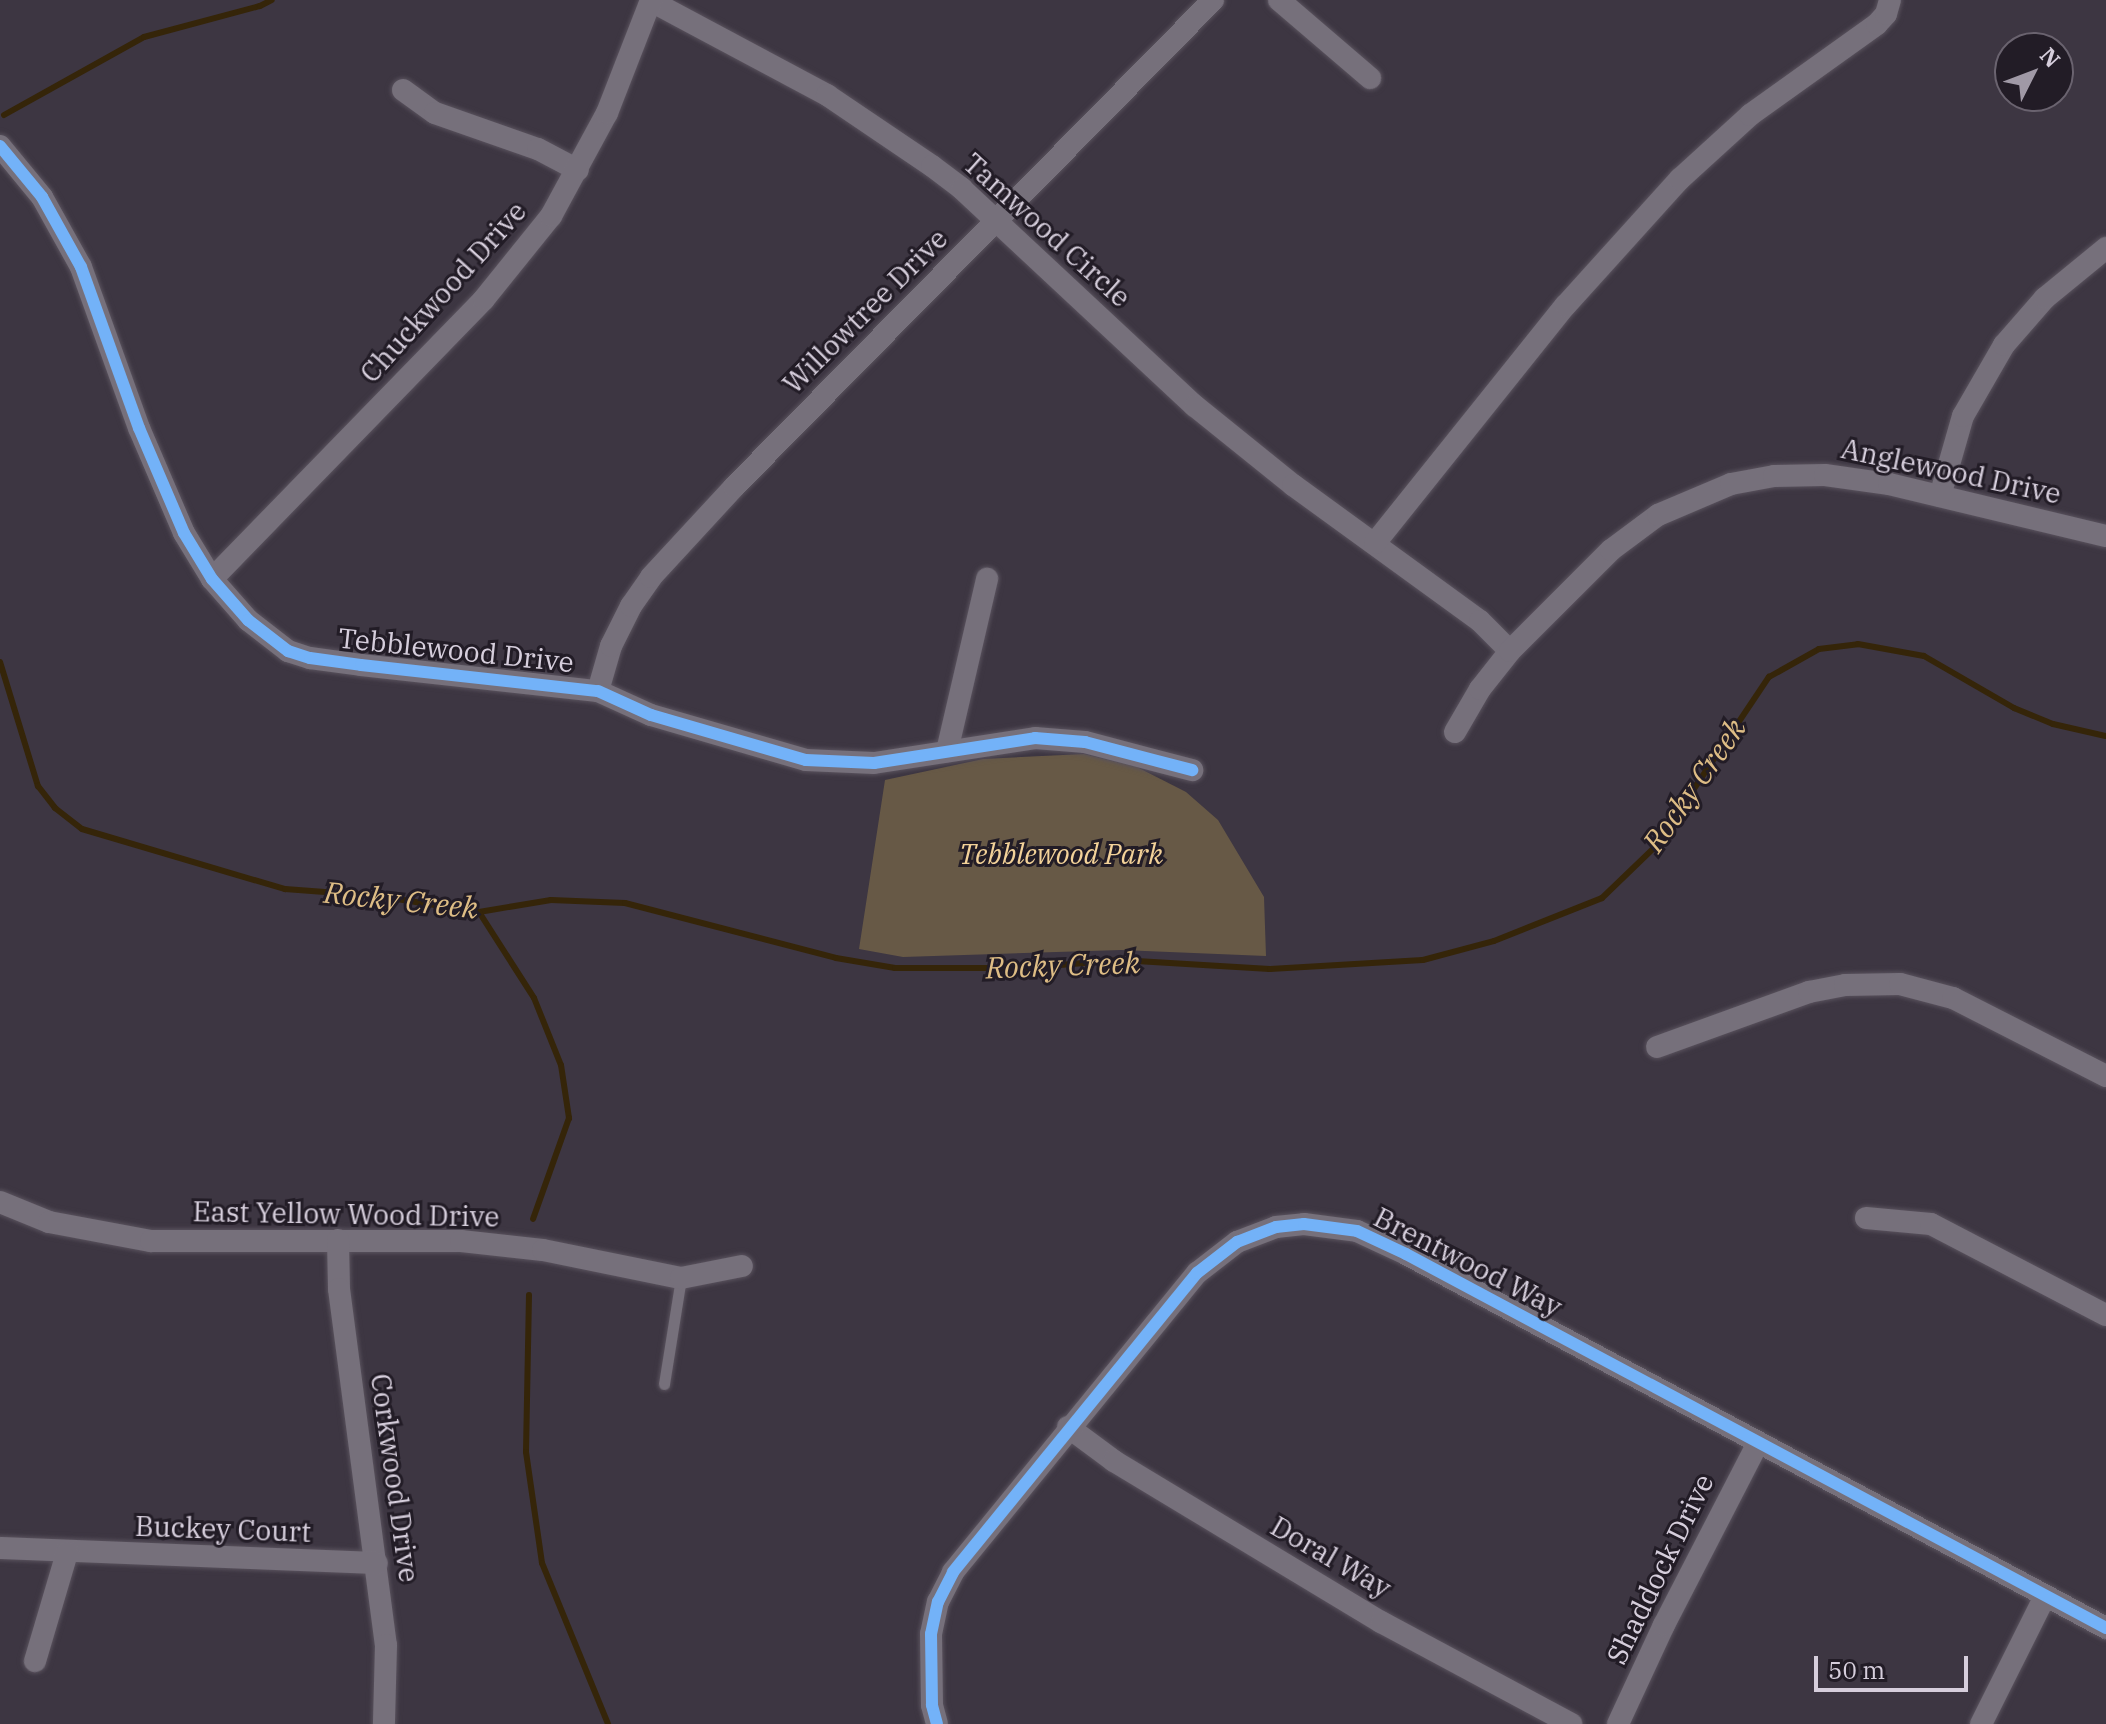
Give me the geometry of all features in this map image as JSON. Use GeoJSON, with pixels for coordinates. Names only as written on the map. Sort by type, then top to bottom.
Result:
{"type":"FeatureCollection","features":[{"type":"Feature","properties":{"kind":"street","name":"Willowtree Drive"},"geometry":{"type":"LineString","coordinates":[[598,691],[611,646],[631,606],[651,577],[734,487],[1213,0]]}},
{"type":"Feature","properties":{"kind":"street"},"geometry":{"type":"LineString","coordinates":[[1279,0],[1370,78]]}},
{"type":"Feature","properties":{"kind":"street"},"geometry":{"type":"LineString","coordinates":[[1375,543],[1566,305],[1680,179],[1750,115],[1877,24],[1886,14],[1890,0]]}},
{"type":"Feature","properties":{"kind":"street","name":"Tamwood Circle"},"geometry":{"type":"LineString","coordinates":[[651,1],[827,95],[932,166],[996,221],[1195,406],[1293,485],[1480,621],[1510,651]]}},
{"type":"Feature","properties":{"kind":"street","name":"Chuckwood Drive"},"geometry":{"type":"LineString","coordinates":[[212,579],[484,299],[551,216],[607,113],[651,1]]}},
{"type":"Feature","properties":{"kind":"street"},"geometry":{"type":"LineString","coordinates":[[403,90],[435,113],[538,149],[578,170]]}},
{"type":"Feature","properties":{"kind":"street","name":"Tebblewood Drive"},"geometry":{"type":"LineString","coordinates":[[0,146],[42,197],[69,242],[168,502],[212,579],[267,638],[310,658],[598,691],[651,715],[806,760],[874,763],[1009,740],[1059,739],[1117,749],[1192,770]]}},
{"type":"Feature","properties":{"kind":"street"},"geometry":{"type":"LineString","coordinates":[[1940,496],[1963,416],[2004,345],[2045,298],[2106,248]]}},
{"type":"Feature","properties":{"kind":"street","name":"Anglewood Drive"},"geometry":{"type":"LineString","coordinates":[[1455,732],[1480,689],[1510,651],[1636,529],[1707,492],[1774,476],[1825,475],[1940,496],[2106,536]]}},
{"type":"Feature","properties":{"kind":"street"},"geometry":{"type":"LineString","coordinates":[[947,751],[987,579]]}},
{"type":"Feature","properties":{"kind":"street"},"geometry":{"type":"LineString","coordinates":[[1657,1047],[1809,992],[1845,985],[1900,984],[1953,998],[2106,1076]]}},
{"type":"Feature","properties":{"kind":"street","name":"East Yellow Wood Drive"},"geometry":{"type":"LineString","coordinates":[[0,1202],[49,1222],[151,1241],[338,1240],[502,1245],[681,1278],[742,1266]]}},
{"type":"Feature","properties":{"kind":"street"},"geometry":{"type":"LineString","coordinates":[[1866,1218],[1921,1220],[1931,1224],[2106,1315]]}},
{"type":"Feature","properties":{"kind":"street","name":"Brentwood Way"},"geometry":{"type":"LineString","coordinates":[[937,1724],[930,1672],[931,1634],[938,1602],[953,1572],[1157,1318],[1213,1258],[1237,1242],[1262,1231],[1304,1224],[1357,1231],[1406,1254],[2106,1628]]}},
{"type":"Feature","properties":{"kind":"street","name":"Corkwood Drive"},"geometry":{"type":"LineString","coordinates":[[338,1240],[339,1289],[386,1645],[384,1724]]}},
{"type":"Feature","properties":{"kind":"street","name":"Doral Way"},"geometry":{"type":"LineString","coordinates":[[1068,1427],[1114,1461],[1381,1622],[1571,1724]]}},
{"type":"Feature","properties":{"kind":"street","name":"Shaddock Drive"},"geometry":{"type":"LineString","coordinates":[[1618,1724],[1664,1625],[1758,1443]]}},
{"type":"Feature","properties":{"kind":"street","name":"Buckey Court"},"geometry":{"type":"LineString","coordinates":[[0,1548],[377,1563]]}},
{"type":"Feature","properties":{"kind":"street"},"geometry":{"type":"LineString","coordinates":[[35,1661],[67,1553]]}},
{"type":"Feature","properties":{"kind":"street"},"geometry":{"type":"LineString","coordinates":[[1981,1724],[2045,1596]]}},
{"type":"Feature","properties":{"kind":"lane"},"geometry":{"type":"LineString","coordinates":[[664,1384],[681,1278]]}},
{"type":"Feature","properties":{"kind":"green space","name":"Tebblewood Park"},"geometry":{"type":"Polygon","coordinates":[[[1084,754],[1137,767],[1186,792],[1218,820],[1264,897],[1266,956],[1121,950],[903,957],[859,949],[885,780],[983,759],[1084,754]]]}},
{"type":"Feature","properties":{"kind":"waterway"},"geometry":{"type":"LineString","coordinates":[[4,115],[144,37],[260,6],[272,0]]}},
{"type":"Feature","properties":{"kind":"waterway","name":"Rocky Creek"},"geometry":{"type":"LineString","coordinates":[[0,662],[38,786],[55,808],[82,829],[285,889],[378,896],[479,912],[551,900],[625,903],[836,958],[895,968],[1024,968],[1120,960],[1270,969],[1423,960],[1494,941],[1602,898],[1655,847],[1769,677],[1819,649],[1858,644],[1924,656],[2014,708],[2053,724],[2106,736]]}},
{"type":"Feature","properties":{"kind":"waterway"},"geometry":{"type":"LineString","coordinates":[[479,912],[534,998],[561,1065],[569,1118],[533,1219]]}},
{"type":"Feature","properties":{"kind":"waterway"},"geometry":{"type":"LineString","coordinates":[[529,1295],[526,1452],[542,1563],[608,1724]]}},
{"type":"Feature","properties":{"kind":"cycle path"},"geometry":{"type":"LineString","coordinates":[[0,146],[42,197],[81,267],[139,428],[184,533],[212,579],[248,620],[288,651],[310,658],[361,665],[598,691],[651,715],[806,760],[874,763],[1035,738],[1085,742],[1192,770]]}},
{"type":"Feature","properties":{"kind":"cycle path"},"geometry":{"type":"LineString","coordinates":[[937,1724],[932,1705],[931,1634],[938,1602],[953,1572],[1197,1273],[1237,1242],[1276,1227],[1304,1224],[1357,1231],[1406,1254],[2106,1628]]}}]}
